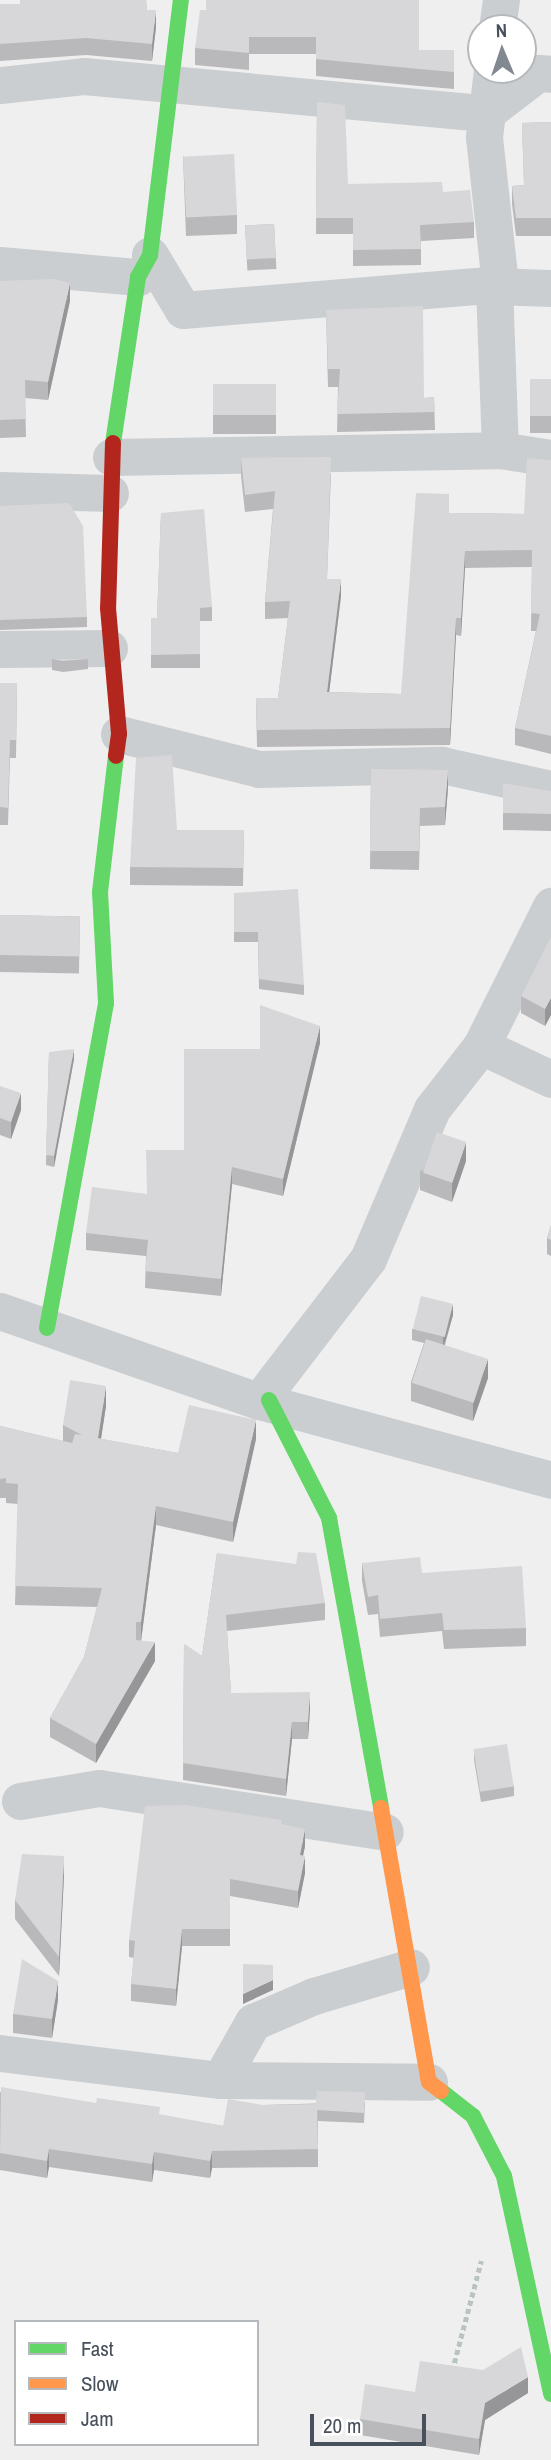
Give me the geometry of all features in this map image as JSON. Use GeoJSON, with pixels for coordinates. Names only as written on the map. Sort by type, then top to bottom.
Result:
{"type":"FeatureCollection","features":[{"type":"Feature","properties":{"kind":"street"},"geometry":{"type":"LineString","coordinates":[[47,1328],[106,1003],[100,892],[118,734],[109,649],[111,457],[174,87],[181,0]]}},
{"type":"Feature","properties":{"kind":"street"},"geometry":{"type":"LineString","coordinates":[[0,85],[84,76],[174,87],[486,113],[538,73],[551,74]]}},
{"type":"Feature","properties":{"kind":"street"},"geometry":{"type":"LineString","coordinates":[[490,84],[484,137],[497,285],[500,450]]}},
{"type":"Feature","properties":{"kind":"street"},"geometry":{"type":"LineString","coordinates":[[0,265],[144,266],[183,310],[497,285],[551,288]]}},
{"type":"Feature","properties":{"kind":"street"},"geometry":{"type":"LineString","coordinates":[[111,457],[500,450],[551,458]]}},
{"type":"Feature","properties":{"kind":"street"},"geometry":{"type":"LineString","coordinates":[[0,490],[110,494]]}},
{"type":"Feature","properties":{"kind":"street"},"geometry":{"type":"LineString","coordinates":[[0,649],[109,649]]}},
{"type":"Feature","properties":{"kind":"street"},"geometry":{"type":"LineString","coordinates":[[118,734],[259,769],[442,765],[551,789]]}},
{"type":"Feature","properties":{"kind":"street"},"geometry":{"type":"LineString","coordinates":[[264,1401],[368,1259],[432,1109],[481,1046],[551,906]]}},
{"type":"Feature","properties":{"kind":"street"},"geometry":{"type":"LineString","coordinates":[[481,1046],[551,1079]]}},
{"type":"Feature","properties":{"kind":"street"},"geometry":{"type":"LineString","coordinates":[[0,1311],[264,1401],[551,1480]]}},
{"type":"Feature","properties":{"kind":"street"},"geometry":{"type":"LineString","coordinates":[[264,1401],[330,1518],[411,1967],[410,1989],[429,2082]]}},
{"type":"Feature","properties":{"kind":"street"},"geometry":{"type":"LineString","coordinates":[[20,1801],[99,1788],[385,1832]]}},
{"type":"Feature","properties":{"kind":"street"},"geometry":{"type":"LineString","coordinates":[[220,2080],[253,2022],[314,1996],[411,1967]]}},
{"type":"Feature","properties":{"kind":"street"},"geometry":{"type":"LineString","coordinates":[[0,2053],[220,2080],[429,2082],[473,2116],[504,2176],[551,2394]]}},
{"type":"Feature","properties":{"kind":"path"},"geometry":{"type":"LineString","coordinates":[[450,2378],[482,2256]]}},
{"type":"Feature","properties":{"kind":"building"},"geometry":{"type":"Polygon","coordinates":[[[20,0],[146,0],[147,10],[156,10],[152,44],[86,38],[0,44],[0,4],[20,4],[20,0]]]}},
{"type":"Feature","properties":{"kind":"building"},"geometry":{"type":"Polygon","coordinates":[[[206,0],[419,0],[419,50],[454,50],[454,72],[316,59],[316,37],[249,37],[249,53],[195,48],[200,10],[206,10],[206,0]]]}},
{"type":"Feature","properties":{"kind":"building"},"geometry":{"type":"Polygon","coordinates":[[[317,102],[345,105],[348,184],[442,182],[443,192],[470,190],[474,222],[420,225],[421,249],[353,250],[353,218],[316,218],[317,102]]]}},
{"type":"Feature","properties":{"kind":"building"},"geometry":{"type":"Polygon","coordinates":[[[551,122],[551,218],[516,218],[512,186],[524,185],[522,123],[551,122]]]}},
{"type":"Feature","properties":{"kind":"building"},"geometry":{"type":"Polygon","coordinates":[[[234,154],[237,215],[186,218],[183,157],[234,154]]]}},
{"type":"Feature","properties":{"kind":"building"},"geometry":{"type":"Polygon","coordinates":[[[274,224],[276,258],[247,259],[245,226],[274,224]]]}},
{"type":"Feature","properties":{"kind":"building"},"geometry":{"type":"Polygon","coordinates":[[[53,279],[70,283],[48,382],[25,380],[26,419],[0,420],[0,281],[53,279]]]}},
{"type":"Feature","properties":{"kind":"building"},"geometry":{"type":"Polygon","coordinates":[[[423,306],[424,398],[434,397],[435,412],[337,414],[340,369],[328,369],[326,310],[423,306]]]}},
{"type":"Feature","properties":{"kind":"building"},"geometry":{"type":"Polygon","coordinates":[[[530,379],[551,379],[551,416],[530,416],[530,379]]]}},
{"type":"Feature","properties":{"kind":"building"},"geometry":{"type":"Polygon","coordinates":[[[213,384],[276,384],[276,415],[213,415],[213,384]]]}},
{"type":"Feature","properties":{"kind":"building"},"geometry":{"type":"Polygon","coordinates":[[[331,457],[327,579],[341,579],[327,692],[401,694],[416,493],[449,494],[449,513],[524,514],[527,458],[551,460],[551,736],[515,728],[540,614],[531,613],[532,550],[465,551],[461,618],[456,618],[450,728],[257,730],[256,698],[278,698],[290,601],[265,602],[275,491],[245,495],[241,458],[331,457]]]}},
{"type":"Feature","properties":{"kind":"building"},"geometry":{"type":"Polygon","coordinates":[[[69,503],[83,526],[87,617],[0,620],[0,506],[69,503]]]}},
{"type":"Feature","properties":{"kind":"building"},"geometry":{"type":"Polygon","coordinates":[[[204,509],[212,607],[200,608],[200,654],[151,655],[151,618],[157,618],[161,513],[204,509]]]}},
{"type":"Feature","properties":{"kind":"building"},"geometry":{"type":"Polygon","coordinates":[[[52,659],[88,659],[63,661],[52,659]]]}},
{"type":"Feature","properties":{"kind":"building"},"geometry":{"type":"Polygon","coordinates":[[[0,683],[17,683],[16,740],[10,740],[8,808],[0,807],[0,683]]]}},
{"type":"Feature","properties":{"kind":"building"},"geometry":{"type":"Polygon","coordinates":[[[172,755],[177,830],[244,830],[243,868],[130,867],[136,758],[172,755]]]}},
{"type":"Feature","properties":{"kind":"building"},"geometry":{"type":"Polygon","coordinates":[[[371,769],[448,770],[445,807],[420,808],[419,851],[370,851],[371,769]]]}},
{"type":"Feature","properties":{"kind":"building"},"geometry":{"type":"Polygon","coordinates":[[[503,783],[551,791],[551,814],[503,813],[503,783]]]}},
{"type":"Feature","properties":{"kind":"building"},"geometry":{"type":"Polygon","coordinates":[[[298,889],[304,985],[259,979],[258,932],[234,932],[234,893],[298,889]]]}},
{"type":"Feature","properties":{"kind":"building"},"geometry":{"type":"Polygon","coordinates":[[[0,915],[80,916],[79,956],[0,955],[0,915]]]}},
{"type":"Feature","properties":{"kind":"building"},"geometry":{"type":"Polygon","coordinates":[[[551,936],[551,998],[545,1009],[521,996],[551,936]]]}},
{"type":"Feature","properties":{"kind":"building"},"geometry":{"type":"Polygon","coordinates":[[[260,1005],[320,1026],[283,1179],[232,1167],[221,1279],[145,1271],[148,1240],[86,1233],[92,1187],[147,1194],[146,1150],[184,1150],[184,1049],[260,1049],[260,1005]]]}},
{"type":"Feature","properties":{"kind":"building"},"geometry":{"type":"Polygon","coordinates":[[[74,1049],[54,1156],[46,1155],[49,1052],[74,1049]]]}},
{"type":"Feature","properties":{"kind":"building"},"geometry":{"type":"Polygon","coordinates":[[[0,1086],[21,1093],[11,1122],[0,1118],[0,1086]]]}},
{"type":"Feature","properties":{"kind":"building"},"geometry":{"type":"Polygon","coordinates":[[[437,1132],[466,1142],[452,1183],[423,1173],[437,1132]]]}},
{"type":"Feature","properties":{"kind":"building"},"geometry":{"type":"Polygon","coordinates":[[[421,1296],[453,1304],[445,1337],[413,1329],[421,1296]]]}},
{"type":"Feature","properties":{"kind":"building"},"geometry":{"type":"Polygon","coordinates":[[[426,1339],[488,1359],[474,1403],[412,1383],[426,1339]]]}},
{"type":"Feature","properties":{"kind":"building"},"geometry":{"type":"Polygon","coordinates":[[[70,1380],[106,1386],[98,1438],[178,1453],[189,1405],[256,1420],[233,1522],[156,1506],[141,1622],[136,1622],[136,1640],[155,1642],[96,1744],[50,1718],[84,1657],[102,1588],[15,1586],[18,1484],[6,1483],[6,1478],[0,1479],[0,1426],[72,1443],[75,1434],[82,1435],[63,1425],[70,1380]]]}},
{"type":"Feature","properties":{"kind":"building"},"geometry":{"type":"Polygon","coordinates":[[[298,1552],[316,1553],[325,1603],[226,1615],[231,1693],[310,1692],[308,1722],[292,1722],[286,1779],[183,1763],[184,1644],[202,1656],[217,1553],[296,1564],[298,1552]]]}},
{"type":"Feature","properties":{"kind":"building"},"geometry":{"type":"Polygon","coordinates":[[[420,1557],[422,1573],[522,1566],[526,1628],[444,1630],[442,1613],[380,1619],[378,1595],[368,1597],[362,1563],[420,1557]]]}},
{"type":"Feature","properties":{"kind":"building"},"geometry":{"type":"Polygon","coordinates":[[[507,1744],[514,1786],[480,1792],[473,1749],[507,1744]]]}},
{"type":"Feature","properties":{"kind":"building"},"geometry":{"type":"Polygon","coordinates":[[[185,1805],[282,1820],[281,1824],[305,1829],[300,1855],[305,1856],[298,1891],[230,1879],[230,1929],[182,1929],[176,1989],[131,1984],[135,1941],[129,1940],[145,1806],[185,1805]]]}},
{"type":"Feature","properties":{"kind":"building"},"geometry":{"type":"Polygon","coordinates":[[[22,1854],[64,1856],[59,1957],[15,1900],[22,1854]]]}},
{"type":"Feature","properties":{"kind":"building"},"geometry":{"type":"Polygon","coordinates":[[[22,1959],[58,1981],[52,2019],[13,2014],[22,1959]]]}},
{"type":"Feature","properties":{"kind":"building"},"geometry":{"type":"Polygon","coordinates":[[[243,1964],[273,1965],[273,1980],[243,1994],[243,1964]]]}},
{"type":"Feature","properties":{"kind":"building"},"geometry":{"type":"Polygon","coordinates":[[[1,2087],[96,2103],[97,2098],[160,2107],[159,2114],[223,2126],[228,2099],[263,2105],[317,2104],[318,2149],[212,2151],[210,2161],[154,2152],[152,2164],[49,2149],[47,2161],[0,2153],[1,2087]]]}},
{"type":"Feature","properties":{"kind":"building"},"geometry":{"type":"Polygon","coordinates":[[[317,2091],[365,2092],[364,2113],[317,2110],[317,2091]]]}},
{"type":"Feature","properties":{"kind":"building"},"geometry":{"type":"Polygon","coordinates":[[[521,2347],[528,2377],[485,2403],[479,2439],[360,2419],[365,2384],[415,2392],[420,2361],[483,2370],[521,2347]]]}},
{"type":"Feature","properties":{"kind":"traffic: fast"},"geometry":{"type":"LineString","coordinates":[[113,443],[138,277],[150,255],[181,0]]}},
{"type":"Feature","properties":{"kind":"traffic: fast"},"geometry":{"type":"LineString","coordinates":[[47,1328],[106,1003],[100,892],[116,756]]}},
{"type":"Feature","properties":{"kind":"traffic: fast"},"geometry":{"type":"LineString","coordinates":[[269,1400],[329,1518],[381,1808]]}},
{"type":"Feature","properties":{"kind":"traffic: fast"},"geometry":{"type":"LineString","coordinates":[[441,2091],[473,2116],[504,2176],[551,2394]]}},
{"type":"Feature","properties":{"kind":"traffic: slow"},"geometry":{"type":"LineString","coordinates":[[381,1808],[429,2082],[441,2091]]}},
{"type":"Feature","properties":{"kind":"traffic: jam"},"geometry":{"type":"LineString","coordinates":[[113,443],[108,608],[119,734],[116,756]]}}]}
